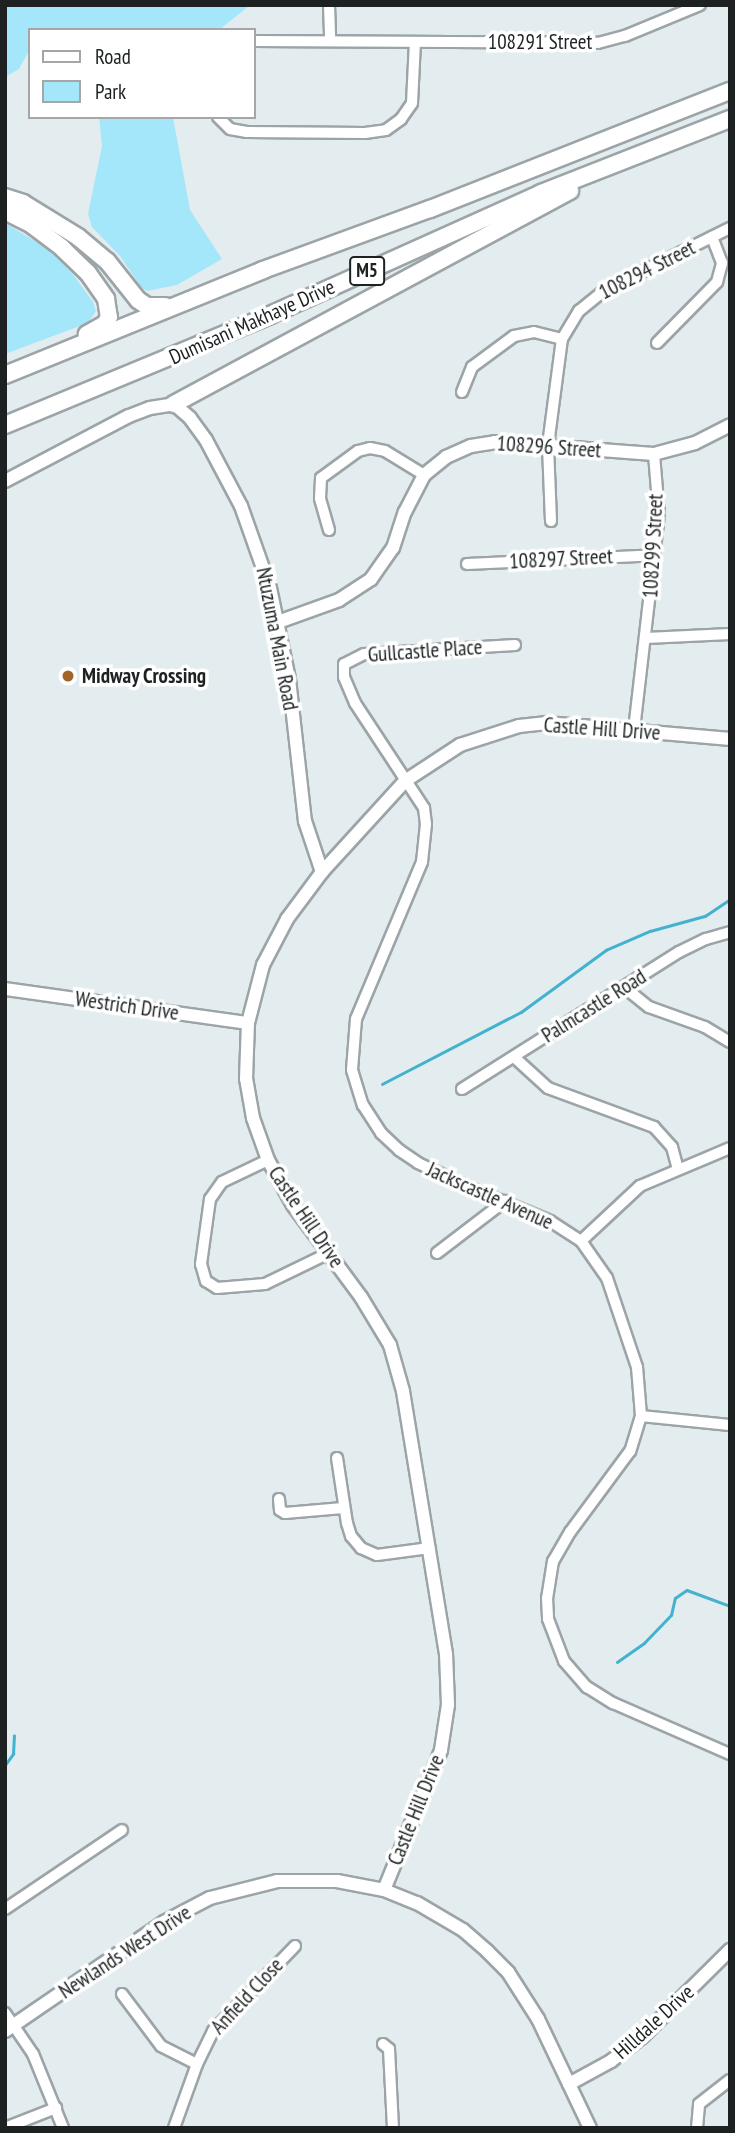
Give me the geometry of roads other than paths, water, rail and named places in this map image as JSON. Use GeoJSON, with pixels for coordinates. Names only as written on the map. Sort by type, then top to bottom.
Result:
{"type":"FeatureCollection","features":[{"type":"Feature","properties":{"kind":"main road","name":"Dumisani Makhaye Drive"},"geometry":{"type":"LineString","coordinates":[[5,373],[730,92]]}},
{"type":"Feature","properties":{"kind":"main road","name":"Dumisani Makhaye Drive"},"geometry":{"type":"LineString","coordinates":[[5,425],[258,321],[541,193],[730,119]]}},
{"type":"Feature","properties":{"kind":"main road"},"geometry":{"type":"LineString","coordinates":[[174,404],[646,150]]}},
{"type":"Feature","properties":{"kind":"main road"},"geometry":{"type":"LineString","coordinates":[[5,197],[23,203],[79,237],[107,261],[138,300],[147,306],[156,308],[185,301]]}},
{"type":"Feature","properties":{"kind":"main road"},"geometry":{"type":"LineString","coordinates":[[5,211],[32,225],[62,248],[88,273],[109,309],[105,324],[5,373]]}},
{"type":"Feature","properties":{"kind":"street"},"geometry":{"type":"LineString","coordinates":[[329,5],[330,40]]}},
{"type":"Feature","properties":{"kind":"street","name":"108291 Street"},"geometry":{"type":"LineString","coordinates":[[256,41],[598,43],[625,36],[700,5]]}},
{"type":"Feature","properties":{"kind":"street"},"geometry":{"type":"LineString","coordinates":[[220,119],[230,129],[247,132],[365,133],[392,127],[408,111],[414,96],[415,42]]}},
{"type":"Feature","properties":{"kind":"street","name":"108294 Street"},"geometry":{"type":"LineString","coordinates":[[551,521],[548,445],[562,339],[579,311],[598,295],[730,228]]}},
{"type":"Feature","properties":{"kind":"street"},"geometry":{"type":"LineString","coordinates":[[657,342],[717,282],[722,263],[712,237]]}},
{"type":"Feature","properties":{"kind":"street"},"geometry":{"type":"LineString","coordinates":[[462,392],[472,367],[514,336],[534,332],[562,339]]}},
{"type":"Feature","properties":{"kind":"street"},"geometry":{"type":"LineString","coordinates":[[5,481],[129,416],[162,404],[174,404]]}},
{"type":"Feature","properties":{"kind":"street","name":"Ntuzuma Main Road"},"geometry":{"type":"LineString","coordinates":[[174,404],[183,410],[206,440],[241,506],[264,568],[289,679],[305,821],[322,872]]}},
{"type":"Feature","properties":{"kind":"street","name":"108296 Street"},"geometry":{"type":"LineString","coordinates":[[278,622],[339,600],[371,579],[393,548],[405,512],[424,475],[446,457],[471,446],[495,442],[654,454],[695,443],[730,425]]}},
{"type":"Feature","properties":{"kind":"street"},"geometry":{"type":"LineString","coordinates":[[330,530],[320,498],[321,478],[358,451],[369,447],[385,451],[424,475]]}},
{"type":"Feature","properties":{"kind":"street","name":"108299 Street"},"geometry":{"type":"LineString","coordinates":[[634,730],[659,514],[654,454]]}},
{"type":"Feature","properties":{"kind":"street","name":"108297 Street"},"geometry":{"type":"LineString","coordinates":[[467,564],[656,555]]}},
{"type":"Feature","properties":{"kind":"street"},"geometry":{"type":"LineString","coordinates":[[646,638],[730,634]]}},
{"type":"Feature","properties":{"kind":"street","name":"Gullcastle Place"},"geometry":{"type":"LineString","coordinates":[[405,780],[355,703],[344,677],[344,664],[363,654],[515,645]]}},
{"type":"Feature","properties":{"kind":"street","name":"Castle Hill Drive"},"geometry":{"type":"LineString","coordinates":[[384,1890],[434,1770],[448,1704],[446,1654],[403,1391],[390,1345],[381,1326],[293,1205],[268,1160],[253,1118],[246,1079],[248,1023],[263,965],[273,943],[322,872],[405,780],[460,745],[519,726],[547,723],[730,739]]}},
{"type":"Feature","properties":{"kind":"street","name":"Jackscastle Avenue"},"geometry":{"type":"LineString","coordinates":[[405,780],[424,808],[426,841],[422,862],[356,1019],[352,1070],[356,1088],[381,1133],[399,1150],[418,1163],[550,1221],[581,1241],[607,1278],[637,1367],[641,1416],[630,1451],[570,1532],[554,1561],[549,1577],[548,1619],[564,1661],[587,1687],[613,1703],[730,1754]]}},
{"type":"Feature","properties":{"kind":"street","name":"Palmcastle Road"},"geometry":{"type":"LineString","coordinates":[[462,1089],[679,952],[730,932]]}},
{"type":"Feature","properties":{"kind":"street"},"geometry":{"type":"LineString","coordinates":[[624,987],[649,1007],[705,1027],[730,1042]]}},
{"type":"Feature","properties":{"kind":"street","name":"Westrich Drive"},"geometry":{"type":"LineString","coordinates":[[5,989],[248,1023]]}},
{"type":"Feature","properties":{"kind":"street"},"geometry":{"type":"LineString","coordinates":[[514,1057],[548,1088],[654,1127],[672,1147],[678,1169]]}},
{"type":"Feature","properties":{"kind":"street"},"geometry":{"type":"LineString","coordinates":[[581,1241],[640,1186],[730,1148]]}},
{"type":"Feature","properties":{"kind":"street"},"geometry":{"type":"LineString","coordinates":[[268,1160],[222,1182],[210,1199],[201,1264],[206,1281],[217,1288],[265,1284],[329,1252]]}},
{"type":"Feature","properties":{"kind":"street"},"geometry":{"type":"LineString","coordinates":[[437,1253],[489,1216],[505,1201]]}},
{"type":"Feature","properties":{"kind":"street"},"geometry":{"type":"LineString","coordinates":[[641,1416],[730,1425]]}},
{"type":"Feature","properties":{"kind":"street"},"geometry":{"type":"LineString","coordinates":[[337,1458],[343,1508],[351,1536],[361,1548],[377,1555],[430,1548]]}},
{"type":"Feature","properties":{"kind":"street"},"geometry":{"type":"LineString","coordinates":[[279,1499],[280,1510],[285,1513],[343,1508]]}},
{"type":"Feature","properties":{"kind":"street"},"geometry":{"type":"LineString","coordinates":[[5,1909],[122,1830]]}},
{"type":"Feature","properties":{"kind":"street","name":"Newlands West Drive"},"geometry":{"type":"LineString","coordinates":[[10,2028],[164,1922],[210,1898],[277,1881],[303,1878],[337,1881],[384,1890],[441,1916],[463,1930],[508,1972],[538,2019],[590,2128]]}},
{"type":"Feature","properties":{"kind":"street","name":"Anfield Close"},"geometry":{"type":"LineString","coordinates":[[174,2128],[197,2064],[213,2031],[295,1946]]}},
{"type":"Feature","properties":{"kind":"street","name":"Hilldale Drive"},"geometry":{"type":"LineString","coordinates":[[569,2084],[611,2061],[642,2037],[730,1950]]}},
{"type":"Feature","properties":{"kind":"street"},"geometry":{"type":"LineString","coordinates":[[122,1994],[161,2046],[197,2064]]}},
{"type":"Feature","properties":{"kind":"street"},"geometry":{"type":"LineString","coordinates":[[5,2013],[10,2028],[33,2054],[63,2128]]}},
{"type":"Feature","properties":{"kind":"street"},"geometry":{"type":"LineString","coordinates":[[383,2044],[389,2049],[393,2128]]}},
{"type":"Feature","properties":{"kind":"street"},"geometry":{"type":"LineString","coordinates":[[697,2128],[699,2104],[730,2080]]}},
{"type":"Feature","properties":{"kind":"street"},"geometry":{"type":"LineString","coordinates":[[5,2127],[56,2108]]}},
{"type":"Feature","properties":{"kind":"waterway"},"geometry":{"type":"LineString","coordinates":[[382,1084],[521,1012],[606,950],[650,931],[705,916],[730,899]]}},
{"type":"Feature","properties":{"kind":"waterway"},"geometry":{"type":"LineString","coordinates":[[617,1662],[644,1643],[671,1615],[675,1598],[687,1590],[730,1606]]}},
{"type":"Feature","properties":{"kind":"waterway"},"geometry":{"type":"LineString","coordinates":[[5,1765],[13,1754],[14,1736]]}},
{"type":"Feature","properties":{"kind":"place","name":"Midway Crossing"},"geometry":{"type":"Point","coordinates":[68,676]}}]}
